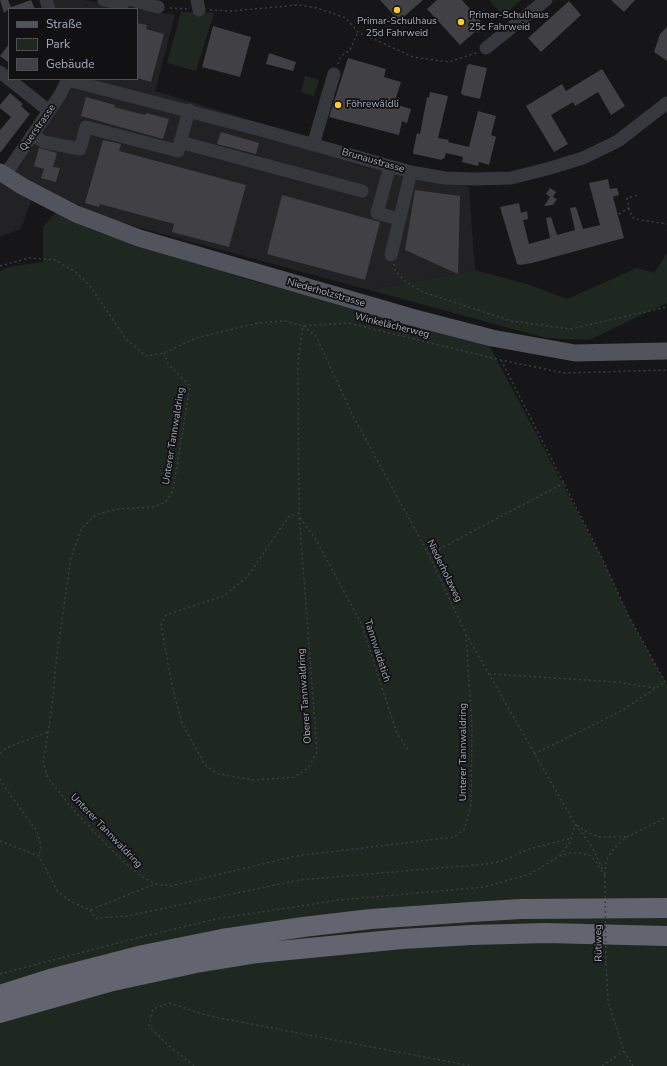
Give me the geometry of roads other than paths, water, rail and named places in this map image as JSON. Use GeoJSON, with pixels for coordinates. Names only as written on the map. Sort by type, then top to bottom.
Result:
{"type":"FeatureCollection","features":[{"type":"Feature","properties":{"kind":"highway"},"geometry":{"type":"LineString","coordinates":[[558,909],[575,903],[667,901]]}},
{"type":"Feature","properties":{"kind":"highway"},"geometry":{"type":"LineString","coordinates":[[0,995],[50,979],[143,955],[261,933],[421,915],[558,909],[667,908]]}},
{"type":"Feature","properties":{"kind":"highway"},"geometry":{"type":"LineString","coordinates":[[258,953],[277,945],[408,932],[546,925],[667,927]]}},
{"type":"Feature","properties":{"kind":"highway"},"geometry":{"type":"LineString","coordinates":[[0,1013],[113,981],[196,963],[258,953],[402,938],[472,934],[546,933],[667,936]]}},
{"type":"Feature","properties":{"kind":"main road","name":"Niederholzstrasse"},"geometry":{"type":"LineString","coordinates":[[2,173],[76,214],[139,238],[411,317],[492,338],[575,352],[667,351]]}},
{"type":"Feature","properties":{"kind":"street"},"geometry":{"type":"LineString","coordinates":[[104,0],[122,4],[127,0]]}},
{"type":"Feature","properties":{"kind":"street"},"geometry":{"type":"LineString","coordinates":[[131,0],[158,6]]}},
{"type":"Feature","properties":{"kind":"street"},"geometry":{"type":"LineString","coordinates":[[486,48],[546,0]]}},
{"type":"Feature","properties":{"kind":"street"},"geometry":{"type":"LineString","coordinates":[[0,72],[8,78]]}},
{"type":"Feature","properties":{"kind":"street"},"geometry":{"type":"LineString","coordinates":[[313,145],[334,74]]}},
{"type":"Feature","properties":{"kind":"street"},"geometry":{"type":"LineString","coordinates":[[10,80],[49,111]]}},
{"type":"Feature","properties":{"kind":"street","name":"Querstrasse"},"geometry":{"type":"LineString","coordinates":[[2,173],[49,111],[67,80]]}},
{"type":"Feature","properties":{"kind":"street","name":"Brunaustrasse"},"geometry":{"type":"LineString","coordinates":[[72,80],[189,110],[411,172],[445,178],[510,178],[583,158],[618,142],[667,102]]}},
{"type":"Feature","properties":{"kind":"street"},"geometry":{"type":"LineString","coordinates":[[32,135],[44,142],[80,149],[86,127],[178,151],[189,110]]}},
{"type":"Feature","properties":{"kind":"street"},"geometry":{"type":"LineString","coordinates":[[180,142],[362,191]]}},
{"type":"Feature","properties":{"kind":"street"},"geometry":{"type":"LineString","coordinates":[[390,166],[377,213],[400,219]]}},
{"type":"Feature","properties":{"kind":"street"},"geometry":{"type":"LineString","coordinates":[[391,255],[411,172]]}},
{"type":"Feature","properties":{"kind":"place","name":"Primar-Schulhaus 25d Fahrweid"},"geometry":{"type":"Point","coordinates":[397,10]}},
{"type":"Feature","properties":{"kind":"place","name":"Primar-Schulhaus 25c Fahrweid"},"geometry":{"type":"Point","coordinates":[461,22]}},
{"type":"Feature","properties":{"kind":"place","name":"Föhrewäldli"},"geometry":{"type":"Point","coordinates":[338,105]}}]}
